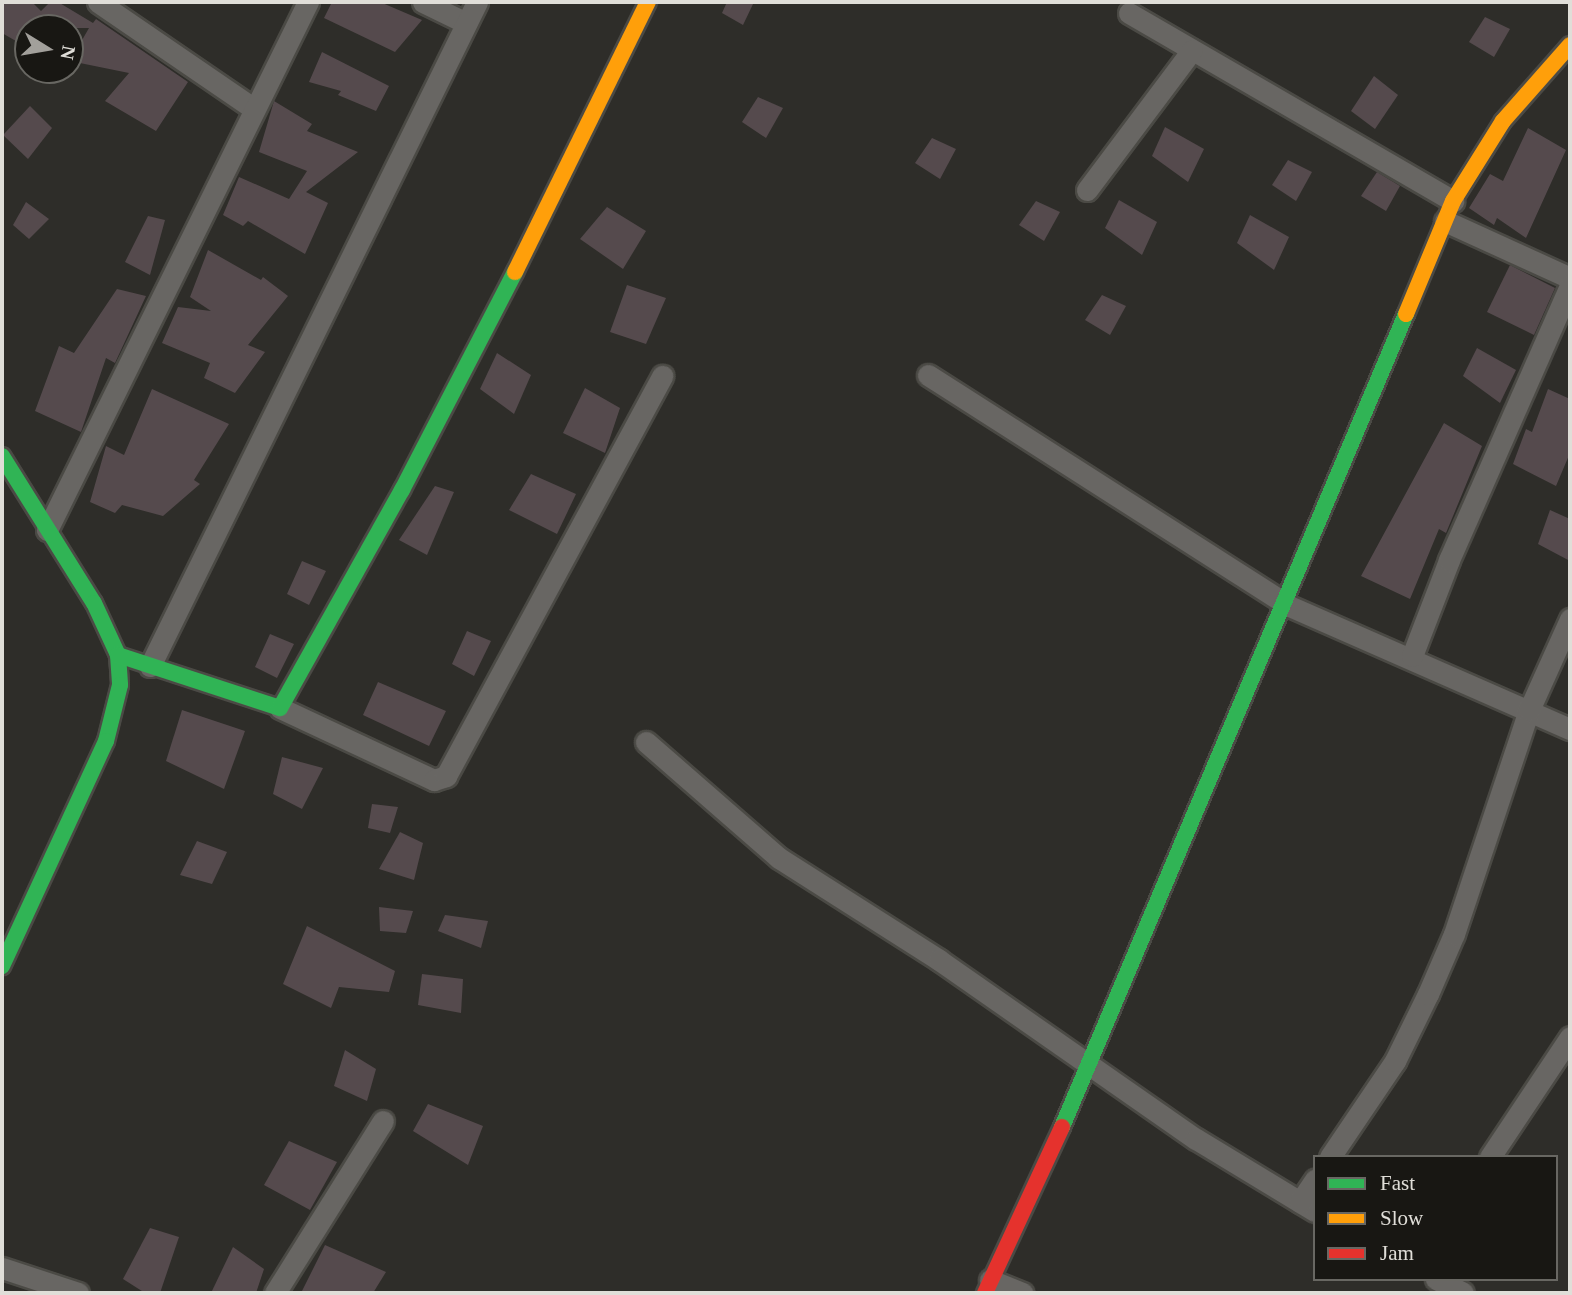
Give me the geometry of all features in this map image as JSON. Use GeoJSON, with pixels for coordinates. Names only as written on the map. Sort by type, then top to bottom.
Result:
{"type":"FeatureCollection","features":[{"type":"Feature","properties":{"kind":"street"},"geometry":{"type":"LineString","coordinates":[[98,2],[254,109]]}},
{"type":"Feature","properties":{"kind":"street"},"geometry":{"type":"LineString","coordinates":[[47,530],[308,2]]}},
{"type":"Feature","properties":{"kind":"street"},"geometry":{"type":"LineString","coordinates":[[424,2],[466,23]]}},
{"type":"Feature","properties":{"kind":"street"},"geometry":{"type":"LineString","coordinates":[[150,666],[477,2]]}},
{"type":"Feature","properties":{"kind":"street"},"geometry":{"type":"LineString","coordinates":[[280,708],[498,305],[612,82],[648,2]]}},
{"type":"Feature","properties":{"kind":"street"},"geometry":{"type":"LineString","coordinates":[[1129,13],[1449,211],[1570,278]]}},
{"type":"Feature","properties":{"kind":"street"},"geometry":{"type":"LineString","coordinates":[[1022,1293],[988,1287],[1090,1068],[1287,605],[1449,211],[1503,121],[1570,46]]}},
{"type":"Feature","properties":{"kind":"street"},"geometry":{"type":"LineString","coordinates":[[1087,190],[1192,50]]}},
{"type":"Feature","properties":{"kind":"street"},"geometry":{"type":"LineString","coordinates":[[1412,656],[1570,286]]}},
{"type":"Feature","properties":{"kind":"street"},"geometry":{"type":"LineString","coordinates":[[928,375],[1287,605],[1412,656],[1570,729]]}},
{"type":"Feature","properties":{"kind":"street"},"geometry":{"type":"LineString","coordinates":[[118,655],[280,708],[434,780],[443,779],[662,376]]}},
{"type":"Feature","properties":{"kind":"street"},"geometry":{"type":"LineString","coordinates":[[2,456],[94,603],[118,655],[120,684],[109,732],[2,966]]}},
{"type":"Feature","properties":{"kind":"street"},"geometry":{"type":"LineString","coordinates":[[1331,1155],[1395,1060],[1428,994],[1454,934],[1529,710],[1570,618]]}},
{"type":"Feature","properties":{"kind":"street"},"geometry":{"type":"LineString","coordinates":[[646,742],[779,858],[939,960],[1090,1068],[1307,1206],[1313,1186]]}},
{"type":"Feature","properties":{"kind":"street"},"geometry":{"type":"LineString","coordinates":[[1491,1155],[1570,1037]]}},
{"type":"Feature","properties":{"kind":"street"},"geometry":{"type":"LineString","coordinates":[[275,1293],[383,1121]]}},
{"type":"Feature","properties":{"kind":"street"},"geometry":{"type":"LineString","coordinates":[[2,1268],[53,1289],[78,1293]]}},
{"type":"Feature","properties":{"kind":"street"},"geometry":{"type":"LineString","coordinates":[[1440,1281],[1463,1293]]}},
{"type":"Feature","properties":{"kind":"building"},"geometry":{"type":"Polygon","coordinates":[[[2,2],[32,2],[41,11],[50,2],[58,2],[78,14],[14,14],[14,40],[2,33],[2,2]]]}},
{"type":"Feature","properties":{"kind":"building"},"geometry":{"type":"Polygon","coordinates":[[[332,2],[380,2],[422,20],[395,52],[324,18],[332,2]]]}},
{"type":"Feature","properties":{"kind":"building"},"geometry":{"type":"Polygon","coordinates":[[[727,2],[754,2],[743,25],[722,13],[727,2]]]}},
{"type":"Feature","properties":{"kind":"building"},"geometry":{"type":"Polygon","coordinates":[[[1485,17],[1510,29],[1494,57],[1469,42],[1485,17]]]}},
{"type":"Feature","properties":{"kind":"building"},"geometry":{"type":"Polygon","coordinates":[[[84,18],[93,23],[96,19],[188,82],[156,131],[105,101],[129,73],[84,64],[84,37],[89,28],[84,28],[84,18]]]}},
{"type":"Feature","properties":{"kind":"building"},"geometry":{"type":"Polygon","coordinates":[[[322,52],[389,86],[376,111],[338,95],[341,91],[309,82],[322,52]]]}},
{"type":"Feature","properties":{"kind":"building"},"geometry":{"type":"Polygon","coordinates":[[[1374,76],[1398,95],[1375,129],[1351,111],[1374,76]]]}},
{"type":"Feature","properties":{"kind":"building"},"geometry":{"type":"Polygon","coordinates":[[[758,97],[783,108],[766,138],[742,122],[758,97]]]}},
{"type":"Feature","properties":{"kind":"building"},"geometry":{"type":"Polygon","coordinates":[[[274,101],[312,124],[307,131],[358,152],[306,192],[328,203],[305,254],[248,221],[243,226],[223,215],[239,177],[289,199],[307,171],[259,152],[274,101]]]}},
{"type":"Feature","properties":{"kind":"building"},"geometry":{"type":"Polygon","coordinates":[[[30,106],[52,128],[28,159],[3,135],[30,106]]]}},
{"type":"Feature","properties":{"kind":"building"},"geometry":{"type":"Polygon","coordinates":[[[1165,127],[1204,149],[1188,182],[1152,156],[1165,127]]]}},
{"type":"Feature","properties":{"kind":"building"},"geometry":{"type":"Polygon","coordinates":[[[1528,128],[1566,150],[1526,238],[1497,218],[1494,225],[1469,208],[1490,174],[1503,181],[1528,128]]]}},
{"type":"Feature","properties":{"kind":"building"},"geometry":{"type":"Polygon","coordinates":[[[932,138],[956,149],[940,179],[915,163],[932,138]]]}},
{"type":"Feature","properties":{"kind":"building"},"geometry":{"type":"Polygon","coordinates":[[[1288,160],[1312,172],[1296,201],[1272,185],[1288,160]]]}},
{"type":"Feature","properties":{"kind":"building"},"geometry":{"type":"Polygon","coordinates":[[[1377,172],[1400,186],[1386,211],[1361,196],[1377,172]]]}},
{"type":"Feature","properties":{"kind":"building"},"geometry":{"type":"Polygon","coordinates":[[[1119,200],[1157,222],[1142,255],[1105,228],[1119,200]]]}},
{"type":"Feature","properties":{"kind":"building"},"geometry":{"type":"Polygon","coordinates":[[[1036,201],[1060,212],[1044,241],[1019,225],[1036,201]]]}},
{"type":"Feature","properties":{"kind":"building"},"geometry":{"type":"Polygon","coordinates":[[[26,202],[49,219],[29,239],[13,225],[26,202]]]}},
{"type":"Feature","properties":{"kind":"building"},"geometry":{"type":"Polygon","coordinates":[[[607,207],[646,231],[623,269],[580,239],[607,207]]]}},
{"type":"Feature","properties":{"kind":"building"},"geometry":{"type":"Polygon","coordinates":[[[1250,215],[1289,237],[1274,270],[1237,243],[1250,215]]]}},
{"type":"Feature","properties":{"kind":"building"},"geometry":{"type":"Polygon","coordinates":[[[148,216],[165,220],[150,275],[125,262],[148,216]]]}},
{"type":"Feature","properties":{"kind":"building"},"geometry":{"type":"Polygon","coordinates":[[[208,250],[261,280],[263,277],[288,296],[248,345],[265,352],[235,393],[204,378],[210,363],[162,343],[178,307],[211,311],[190,297],[208,250]]]}},
{"type":"Feature","properties":{"kind":"building"},"geometry":{"type":"Polygon","coordinates":[[[1510,265],[1555,288],[1534,335],[1487,312],[1510,265]]]}},
{"type":"Feature","properties":{"kind":"building"},"geometry":{"type":"Polygon","coordinates":[[[627,285],[666,298],[646,344],[610,332],[627,285]]]}},
{"type":"Feature","properties":{"kind":"building"},"geometry":{"type":"Polygon","coordinates":[[[117,289],[146,296],[115,363],[106,358],[81,432],[35,411],[59,346],[74,353],[117,289]]]}},
{"type":"Feature","properties":{"kind":"building"},"geometry":{"type":"Polygon","coordinates":[[[1102,295],[1126,306],[1110,335],[1085,320],[1102,295]]]}},
{"type":"Feature","properties":{"kind":"building"},"geometry":{"type":"Polygon","coordinates":[[[1477,348],[1516,370],[1500,403],[1463,376],[1477,348]]]}},
{"type":"Feature","properties":{"kind":"building"},"geometry":{"type":"Polygon","coordinates":[[[497,353],[531,375],[514,414],[480,389],[497,353]]]}},
{"type":"Feature","properties":{"kind":"building"},"geometry":{"type":"Polygon","coordinates":[[[585,388],[620,408],[605,453],[563,433],[585,388]]]}},
{"type":"Feature","properties":{"kind":"building"},"geometry":{"type":"Polygon","coordinates":[[[152,389],[229,424],[194,480],[200,484],[163,516],[122,505],[115,513],[90,502],[106,446],[124,455],[152,389]]]}},
{"type":"Feature","properties":{"kind":"building"},"geometry":{"type":"Polygon","coordinates":[[[1548,389],[1570,399],[1570,453],[1556,486],[1513,464],[1526,429],[1532,432],[1548,389]]]}},
{"type":"Feature","properties":{"kind":"building"},"geometry":{"type":"Polygon","coordinates":[[[1444,423],[1482,446],[1446,533],[1439,529],[1410,599],[1361,576],[1444,423]]]}},
{"type":"Feature","properties":{"kind":"building"},"geometry":{"type":"Polygon","coordinates":[[[531,474],[576,494],[557,534],[509,510],[531,474]]]}},
{"type":"Feature","properties":{"kind":"building"},"geometry":{"type":"Polygon","coordinates":[[[435,486],[454,492],[427,555],[399,540],[435,486]]]}},
{"type":"Feature","properties":{"kind":"building"},"geometry":{"type":"Polygon","coordinates":[[[1550,510],[1570,519],[1570,561],[1538,544],[1550,510]]]}},
{"type":"Feature","properties":{"kind":"building"},"geometry":{"type":"Polygon","coordinates":[[[302,561],[326,571],[309,605],[287,594],[302,561]]]}},
{"type":"Feature","properties":{"kind":"building"},"geometry":{"type":"Polygon","coordinates":[[[467,631],[491,641],[474,676],[452,664],[467,631]]]}},
{"type":"Feature","properties":{"kind":"building"},"geometry":{"type":"Polygon","coordinates":[[[270,634],[294,644],[277,678],[255,667],[270,634]]]}},
{"type":"Feature","properties":{"kind":"building"},"geometry":{"type":"Polygon","coordinates":[[[378,682],[446,711],[429,746],[363,715],[378,682]]]}},
{"type":"Feature","properties":{"kind":"building"},"geometry":{"type":"Polygon","coordinates":[[[182,710],[245,731],[224,789],[166,761],[182,710]]]}},
{"type":"Feature","properties":{"kind":"building"},"geometry":{"type":"Polygon","coordinates":[[[282,757],[323,768],[302,809],[273,794],[282,757]]]}},
{"type":"Feature","properties":{"kind":"building"},"geometry":{"type":"Polygon","coordinates":[[[372,804],[398,807],[390,833],[368,828],[372,804]]]}},
{"type":"Feature","properties":{"kind":"building"},"geometry":{"type":"Polygon","coordinates":[[[400,832],[423,843],[414,880],[379,869],[400,832]]]}},
{"type":"Feature","properties":{"kind":"building"},"geometry":{"type":"Polygon","coordinates":[[[197,841],[227,852],[212,884],[180,875],[197,841]]]}},
{"type":"Feature","properties":{"kind":"building"},"geometry":{"type":"Polygon","coordinates":[[[379,907],[413,911],[406,933],[380,931],[379,907]]]}},
{"type":"Feature","properties":{"kind":"building"},"geometry":{"type":"Polygon","coordinates":[[[445,915],[488,921],[481,948],[438,931],[445,915]]]}},
{"type":"Feature","properties":{"kind":"building"},"geometry":{"type":"Polygon","coordinates":[[[307,926],[395,971],[389,992],[339,987],[331,1008],[283,984],[307,926]]]}},
{"type":"Feature","properties":{"kind":"building"},"geometry":{"type":"Polygon","coordinates":[[[422,974],[463,979],[461,1013],[418,1005],[422,974]]]}},
{"type":"Feature","properties":{"kind":"building"},"geometry":{"type":"Polygon","coordinates":[[[345,1050],[376,1069],[367,1101],[334,1086],[345,1050]]]}},
{"type":"Feature","properties":{"kind":"building"},"geometry":{"type":"Polygon","coordinates":[[[428,1104],[483,1126],[468,1165],[413,1131],[428,1104]]]}},
{"type":"Feature","properties":{"kind":"building"},"geometry":{"type":"Polygon","coordinates":[[[289,1141],[337,1162],[310,1210],[264,1185],[289,1141]]]}},
{"type":"Feature","properties":{"kind":"building"},"geometry":{"type":"Polygon","coordinates":[[[150,1228],[179,1237],[160,1293],[145,1293],[123,1279],[150,1228]]]}},
{"type":"Feature","properties":{"kind":"building"},"geometry":{"type":"Polygon","coordinates":[[[325,1245],[386,1272],[373,1293],[301,1293],[325,1245]]]}},
{"type":"Feature","properties":{"kind":"building"},"geometry":{"type":"Polygon","coordinates":[[[233,1247],[264,1269],[256,1293],[211,1293],[233,1247]]]}},
{"type":"Feature","properties":{"kind":"traffic: fast"},"geometry":{"type":"LineString","coordinates":[[118,655],[280,708],[402,490],[515,272]]}},
{"type":"Feature","properties":{"kind":"traffic: fast"},"geometry":{"type":"LineString","coordinates":[[1062,1127],[1406,314]]}},
{"type":"Feature","properties":{"kind":"traffic: fast"},"geometry":{"type":"LineString","coordinates":[[2,456],[94,603],[118,655],[120,685],[106,741],[2,966]]}},
{"type":"Feature","properties":{"kind":"traffic: slow"},"geometry":{"type":"LineString","coordinates":[[515,272],[648,2]]}},
{"type":"Feature","properties":{"kind":"traffic: slow"},"geometry":{"type":"LineString","coordinates":[[1406,314],[1453,201],[1503,121],[1570,45]]}},
{"type":"Feature","properties":{"kind":"traffic: jam"},"geometry":{"type":"LineString","coordinates":[[985,1293],[1062,1127]]}}]}
